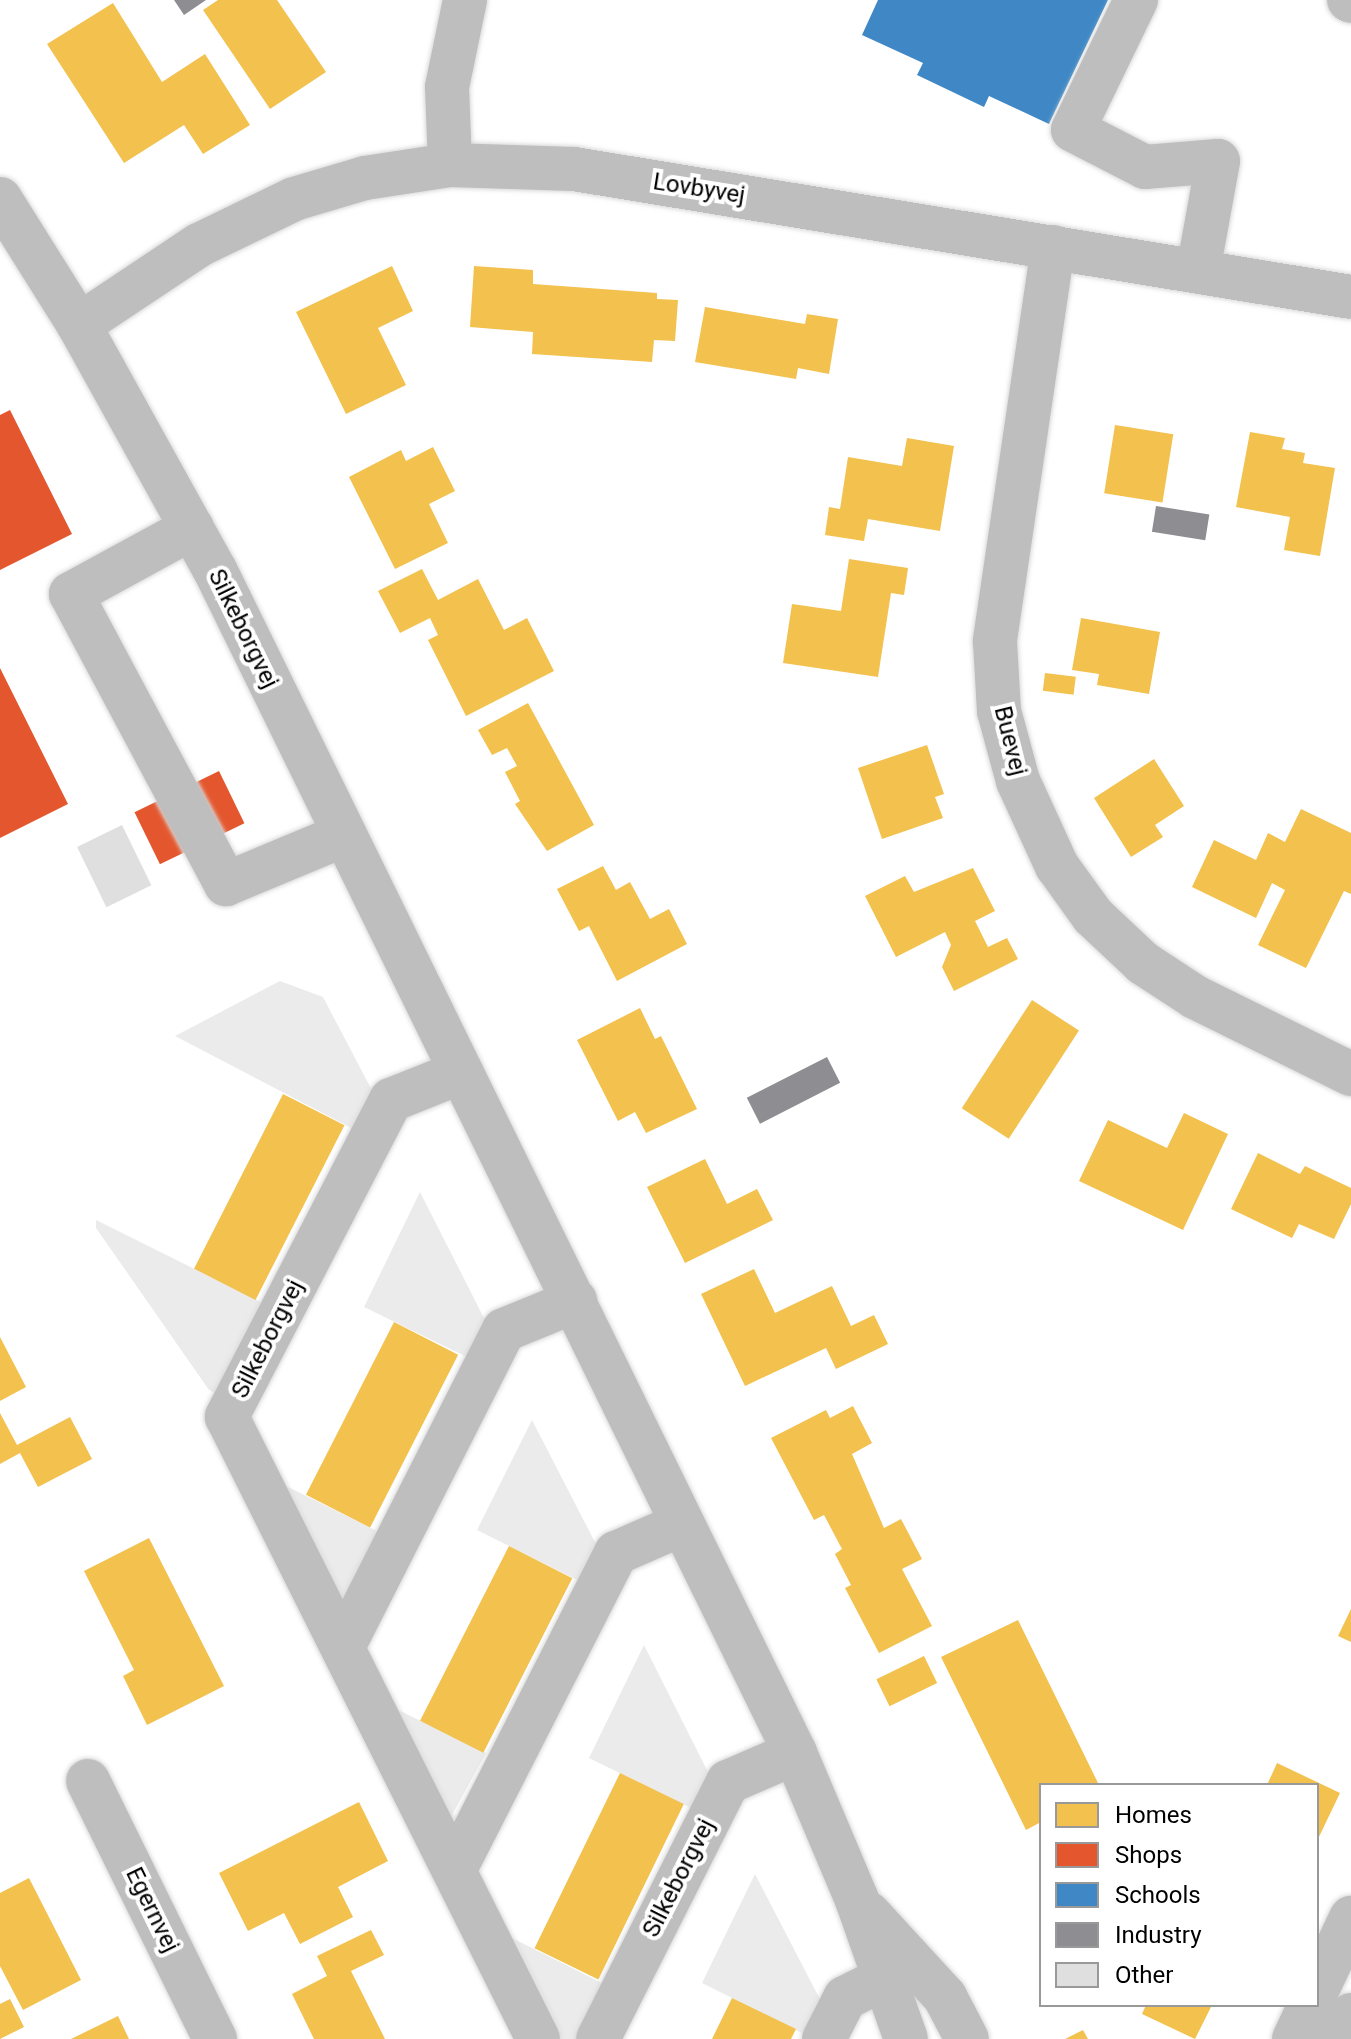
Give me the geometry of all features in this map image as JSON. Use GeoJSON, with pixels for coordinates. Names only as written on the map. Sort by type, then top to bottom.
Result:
{"type":"FeatureCollection","features":[{"type":"Feature","properties":{"kind":"street"},"geometry":{"type":"LineString","coordinates":[[450,165],[447,87],[465,0]]}},
{"type":"Feature","properties":{"kind":"street"},"geometry":{"type":"LineString","coordinates":[[1136,0],[1073,130],[1145,167],[1218,161],[1198,271]]}},
{"type":"Feature","properties":{"kind":"street","name":"Lovbyvej"},"geometry":{"type":"LineString","coordinates":[[79,325],[199,245],[294,199],[365,178],[450,165],[574,169],[1351,297]]}},
{"type":"Feature","properties":{"kind":"street","name":"Silkeborgvej"},"geometry":{"type":"LineString","coordinates":[[0,199],[79,325],[192,528],[575,1301],[680,1525],[795,1753],[857,1900],[906,2039]]}},
{"type":"Feature","properties":{"kind":"street","name":"Buevej"},"geometry":{"type":"LineString","coordinates":[[1053,247],[995,642],[999,711],[1018,781],[1057,866],[1093,916],[1143,963],[1195,997],[1351,1074]]}},
{"type":"Feature","properties":{"kind":"street"},"geometry":{"type":"LineString","coordinates":[[192,528],[71,594],[226,884],[344,835]]}},
{"type":"Feature","properties":{"kind":"street","name":"Silkeborgvej"},"geometry":{"type":"LineString","coordinates":[[461,1072],[391,1100],[227,1417],[344,1645],[538,2039]]}},
{"type":"Feature","properties":{"kind":"street"},"geometry":{"type":"LineString","coordinates":[[344,1645],[504,1330],[575,1301]]}},
{"type":"Feature","properties":{"kind":"street"},"geometry":{"type":"LineString","coordinates":[[455,1869],[616,1553],[680,1525]]}},
{"type":"Feature","properties":{"kind":"street","name":"Silkeborgvej"},"geometry":{"type":"LineString","coordinates":[[598,2039],[728,1782],[795,1753]]}},
{"type":"Feature","properties":{"kind":"street","name":"Egernvej"},"geometry":{"type":"LineString","coordinates":[[88,1781],[215,2039]]}},
{"type":"Feature","properties":{"kind":"street","name":"Silkeborgvej"},"geometry":{"type":"LineString","coordinates":[[857,1900],[945,1997],[967,2039]]}},
{"type":"Feature","properties":{"kind":"street"},"geometry":{"type":"LineString","coordinates":[[1319,1986],[1351,1918]]}},
{"type":"Feature","properties":{"kind":"street"},"geometry":{"type":"LineString","coordinates":[[824,2039],[845,1998],[883,1979]]}},
{"type":"Feature","properties":{"kind":"street"},"geometry":{"type":"LineString","coordinates":[[1294,2039],[1309,2007]]}},
{"type":"Feature","properties":{"kind":"street"},"geometry":{"type":"LineString","coordinates":[[1339,2039],[1351,2015]]}},
{"type":"Feature","properties":{"kind":"shaded area"},"geometry":{"type":"Polygon","coordinates":[[[280,981],[323,997],[376,1098],[359,1132],[175,1036],[280,981]]]}},
{"type":"Feature","properties":{"kind":"shaded area"},"geometry":{"type":"Polygon","coordinates":[[[420,1192],[487,1324],[471,1359],[364,1307],[420,1192]]]}},
{"type":"Feature","properties":{"kind":"shaded area"},"geometry":{"type":"Polygon","coordinates":[[[96,1220],[273,1308],[219,1395],[209,1390],[96,1228],[96,1220]]]}},
{"type":"Feature","properties":{"kind":"shaded area"},"geometry":{"type":"Polygon","coordinates":[[[532,1420],[599,1550],[583,1583],[477,1530],[532,1420]]]}},
{"type":"Feature","properties":{"kind":"shaded area"},"geometry":{"type":"Polygon","coordinates":[[[272,1479],[385,1535],[343,1621],[272,1479]]]}},
{"type":"Feature","properties":{"kind":"shaded area"},"geometry":{"type":"Polygon","coordinates":[[[644,1645],[712,1780],[697,1811],[589,1758],[644,1645]]]}},
{"type":"Feature","properties":{"kind":"shaded area"},"geometry":{"type":"Polygon","coordinates":[[[380,1701],[486,1753],[445,1828],[380,1701]]]}},
{"type":"Feature","properties":{"kind":"shaded area"},"geometry":{"type":"Polygon","coordinates":[[[755,1874],[824,2007],[808,2036],[702,1983],[755,1874]]]}},
{"type":"Feature","properties":{"kind":"shaded area"},"geometry":{"type":"Polygon","coordinates":[[[496,1930],[610,1987],[585,2039],[548,2039],[496,1930]]]}},
{"type":"Feature","properties":{"kind":"building: Homes"},"geometry":{"type":"Polygon","coordinates":[[[218,0],[277,0],[326,72],[270,109],[203,10],[218,0]]]}},
{"type":"Feature","properties":{"kind":"building: Homes"},"geometry":{"type":"Polygon","coordinates":[[[113,3],[162,82],[205,54],[250,125],[203,154],[184,125],[124,163],[47,44],[113,3]]]}},
{"type":"Feature","properties":{"kind":"building: Homes"},"geometry":{"type":"Polygon","coordinates":[[[392,266],[413,311],[378,328],[406,385],[346,414],[296,312],[392,266]]]}},
{"type":"Feature","properties":{"kind":"building: Homes"},"geometry":{"type":"Polygon","coordinates":[[[474,266],[533,270],[533,284],[657,293],[657,299],[678,300],[675,341],[654,340],[652,362],[532,354],[533,332],[470,327],[474,266]]]}},
{"type":"Feature","properties":{"kind":"building: Homes"},"geometry":{"type":"Polygon","coordinates":[[[705,307],[805,324],[807,314],[838,319],[829,374],[798,368],[796,379],[695,362],[705,307]]]}},
{"type":"Feature","properties":{"kind":"building: Homes"},"geometry":{"type":"Polygon","coordinates":[[[1115,425],[1173,434],[1162,502],[1104,493],[1115,425]]]}},
{"type":"Feature","properties":{"kind":"building: Homes"},"geometry":{"type":"Polygon","coordinates":[[[1250,432],[1285,438],[1282,449],[1305,453],[1303,463],[1335,468],[1320,556],[1284,550],[1290,517],[1236,507],[1250,432]]]}},
{"type":"Feature","properties":{"kind":"building: Homes"},"geometry":{"type":"Polygon","coordinates":[[[907,438],[954,446],[940,531],[868,519],[864,541],[825,535],[829,507],[840,509],[848,457],[902,466],[907,438]]]}},
{"type":"Feature","properties":{"kind":"building: Homes"},"geometry":{"type":"Polygon","coordinates":[[[433,447],[455,491],[429,504],[448,543],[395,569],[349,477],[401,450],[406,461],[433,447]]]}},
{"type":"Feature","properties":{"kind":"building: Homes"},"geometry":{"type":"Polygon","coordinates":[[[849,559],[908,568],[904,595],[891,593],[878,677],[783,663],[792,604],[841,611],[849,559]]]}},
{"type":"Feature","properties":{"kind":"building: Homes"},"geometry":{"type":"Polygon","coordinates":[[[422,569],[438,600],[478,579],[504,630],[527,618],[554,671],[466,716],[428,640],[438,635],[430,618],[400,633],[378,591],[422,569]]]}},
{"type":"Feature","properties":{"kind":"building: Homes"},"geometry":{"type":"Polygon","coordinates":[[[1081,618],[1160,632],[1149,694],[1097,685],[1099,674],[1072,670],[1081,618]]]}},
{"type":"Feature","properties":{"kind":"building: Homes"},"geometry":{"type":"Polygon","coordinates":[[[1045,673],[1076,677],[1074,695],[1043,691],[1045,673]]]}},
{"type":"Feature","properties":{"kind":"building: Homes"},"geometry":{"type":"Polygon","coordinates":[[[528,703],[594,825],[547,851],[515,804],[520,801],[505,772],[517,766],[507,748],[492,755],[478,730],[528,703]]]}},
{"type":"Feature","properties":{"kind":"building: Homes"},"geometry":{"type":"Polygon","coordinates":[[[927,745],[944,794],[935,797],[943,818],[882,839],[858,768],[927,745]]]}},
{"type":"Feature","properties":{"kind":"building: Homes"},"geometry":{"type":"Polygon","coordinates":[[[1154,759],[1184,806],[1155,825],[1163,837],[1131,857],[1094,798],[1154,759]]]}},
{"type":"Feature","properties":{"kind":"building: Homes"},"geometry":{"type":"Polygon","coordinates":[[[1301,809],[1351,833],[1351,894],[1344,891],[1306,968],[1258,945],[1285,890],[1272,883],[1256,918],[1192,887],[1214,840],[1256,860],[1268,833],[1285,842],[1301,809]]]}},
{"type":"Feature","properties":{"kind":"building: Homes"},"geometry":{"type":"Polygon","coordinates":[[[603,866],[616,890],[630,882],[650,919],[669,909],[687,944],[617,981],[589,926],[579,931],[557,889],[603,866]]]}},
{"type":"Feature","properties":{"kind":"building: Homes"},"geometry":{"type":"Polygon","coordinates":[[[973,868],[995,911],[975,921],[988,947],[1007,938],[1018,959],[954,991],[942,967],[951,945],[945,932],[896,957],[865,896],[905,876],[914,892],[973,868]]]}},
{"type":"Feature","properties":{"kind":"building: Homes"},"geometry":{"type":"Polygon","coordinates":[[[1032,1000],[1079,1030],[1009,1139],[962,1108],[1032,1000]]]}},
{"type":"Feature","properties":{"kind":"building: Homes"},"geometry":{"type":"Polygon","coordinates":[[[640,1008],[655,1039],[661,1036],[697,1109],[646,1133],[635,1112],[618,1121],[577,1040],[640,1008]]]}},
{"type":"Feature","properties":{"kind":"building: Homes"},"geometry":{"type":"Polygon","coordinates":[[[283,1094],[344,1125],[255,1300],[194,1269],[283,1094]]]}},
{"type":"Feature","properties":{"kind":"building: Homes"},"geometry":{"type":"Polygon","coordinates":[[[1184,1113],[1228,1134],[1183,1230],[1079,1181],[1108,1120],[1167,1148],[1184,1113]]]}},
{"type":"Feature","properties":{"kind":"building: Homes"},"geometry":{"type":"Polygon","coordinates":[[[1258,1153],[1300,1174],[1305,1166],[1351,1188],[1351,1204],[1334,1239],[1299,1224],[1292,1238],[1231,1209],[1258,1153]]]}},
{"type":"Feature","properties":{"kind":"building: Homes"},"geometry":{"type":"Polygon","coordinates":[[[705,1159],[727,1204],[757,1189],[773,1220],[685,1263],[647,1187],[705,1159]]]}},
{"type":"Feature","properties":{"kind":"building: Homes"},"geometry":{"type":"Polygon","coordinates":[[[754,1269],[775,1313],[832,1286],[851,1326],[874,1315],[888,1344],[836,1369],[826,1348],[745,1386],[701,1294],[754,1269]]]}},
{"type":"Feature","properties":{"kind":"building: Homes"},"geometry":{"type":"Polygon","coordinates":[[[394,1322],[458,1355],[370,1528],[306,1495],[394,1322]]]}},
{"type":"Feature","properties":{"kind":"building: Homes"},"geometry":{"type":"Polygon","coordinates":[[[0,1337],[26,1387],[0,1401],[0,1337]]]}},
{"type":"Feature","properties":{"kind":"building: Homes"},"geometry":{"type":"Polygon","coordinates":[[[853,1406],[872,1443],[852,1454],[884,1528],[901,1519],[922,1559],[902,1569],[932,1626],[879,1653],[845,1588],[851,1585],[835,1554],[842,1549],[824,1515],[814,1520],[771,1438],[826,1410],[830,1418],[853,1406]]]}},
{"type":"Feature","properties":{"kind":"building: Homes"},"geometry":{"type":"Polygon","coordinates":[[[0,1413],[17,1445],[70,1417],[92,1459],[38,1487],[20,1453],[0,1464],[0,1413]]]}},
{"type":"Feature","properties":{"kind":"building: Homes"},"geometry":{"type":"Polygon","coordinates":[[[149,1538],[224,1686],[147,1725],[123,1676],[134,1670],[84,1571],[149,1538]]]}},
{"type":"Feature","properties":{"kind":"building: Homes"},"geometry":{"type":"Polygon","coordinates":[[[509,1546],[572,1578],[483,1753],[420,1721],[509,1546]]]}},
{"type":"Feature","properties":{"kind":"building: Homes"},"geometry":{"type":"Polygon","coordinates":[[[1351,1609],[1351,1642],[1338,1636],[1351,1609]]]}},
{"type":"Feature","properties":{"kind":"building: Homes"},"geometry":{"type":"Polygon","coordinates":[[[1018,1620],[1098,1783],[1039,1783],[1039,1823],[1026,1830],[941,1657],[1018,1620]]]}},
{"type":"Feature","properties":{"kind":"building: Homes"},"geometry":{"type":"Polygon","coordinates":[[[924,1656],[937,1683],[890,1706],[876,1679],[924,1656]]]}},
{"type":"Feature","properties":{"kind":"building: Homes"},"geometry":{"type":"Polygon","coordinates":[[[1277,1763],[1319,1783],[1268,1783],[1277,1763]]]}},
{"type":"Feature","properties":{"kind":"building: Homes"},"geometry":{"type":"Polygon","coordinates":[[[620,1773],[684,1804],[598,1979],[535,1948],[620,1773]]]}},
{"type":"Feature","properties":{"kind":"building: Homes"},"geometry":{"type":"Polygon","coordinates":[[[1319,1783],[1340,1793],[1319,1837],[1319,1783]]]}},
{"type":"Feature","properties":{"kind":"building: Homes"},"geometry":{"type":"Polygon","coordinates":[[[359,1802],[388,1861],[338,1887],[353,1917],[300,1944],[284,1913],[248,1931],[219,1873],[359,1802]]]}},
{"type":"Feature","properties":{"kind":"building: Homes"},"geometry":{"type":"Polygon","coordinates":[[[29,1878],[81,1980],[23,2010],[0,1966],[0,1893],[29,1878]]]}},
{"type":"Feature","properties":{"kind":"building: Homes"},"geometry":{"type":"Polygon","coordinates":[[[371,1930],[384,1955],[351,1971],[385,2039],[314,2039],[292,1994],[327,1976],[317,1956],[371,1930]]]}},
{"type":"Feature","properties":{"kind":"building: Homes"},"geometry":{"type":"Polygon","coordinates":[[[732,1998],[796,2029],[791,2039],[712,2039],[732,1998]]]}},
{"type":"Feature","properties":{"kind":"building: Homes"},"geometry":{"type":"Polygon","coordinates":[[[10,1999],[24,2027],[0,2039],[0,2004],[10,1999]]]}},
{"type":"Feature","properties":{"kind":"building: Homes"},"geometry":{"type":"Polygon","coordinates":[[[1145,2007],[1211,2007],[1195,2039],[1142,2014],[1145,2007]]]}},
{"type":"Feature","properties":{"kind":"building: Homes"},"geometry":{"type":"Polygon","coordinates":[[[118,2016],[129,2039],[71,2039],[118,2016]]]}},
{"type":"Feature","properties":{"kind":"building: Homes"},"geometry":{"type":"Polygon","coordinates":[[[1083,2030],[1088,2039],[1065,2039],[1083,2030]]]}},
{"type":"Feature","properties":{"kind":"building: Shops"},"geometry":{"type":"Polygon","coordinates":[[[10,410],[72,534],[0,570],[0,415],[10,410]]]}},
{"type":"Feature","properties":{"kind":"building: Shops"},"geometry":{"type":"Polygon","coordinates":[[[0,668],[68,804],[0,838],[0,668]]]}},
{"type":"Feature","properties":{"kind":"building: Shops"},"geometry":{"type":"Polygon","coordinates":[[[219,771],[244,823],[160,864],[135,812],[219,771]]]}},
{"type":"Feature","properties":{"kind":"building: Schools"},"geometry":{"type":"Polygon","coordinates":[[[878,0],[1108,0],[1049,124],[989,96],[984,107],[917,75],[923,63],[862,35],[878,0]]]}},
{"type":"Feature","properties":{"kind":"building: Industry"},"geometry":{"type":"Polygon","coordinates":[[[174,0],[206,0],[184,15],[174,0]]]}},
{"type":"Feature","properties":{"kind":"building: Industry"},"geometry":{"type":"Polygon","coordinates":[[[1156,506],[1209,514],[1205,540],[1152,532],[1156,506]]]}},
{"type":"Feature","properties":{"kind":"building: Industry"},"geometry":{"type":"Polygon","coordinates":[[[827,1057],[840,1083],[760,1124],[747,1098],[827,1057]]]}},
{"type":"Feature","properties":{"kind":"building: Other"},"geometry":{"type":"Polygon","coordinates":[[[122,825],[151,885],[106,907],[77,847],[122,825]]]}}]}
